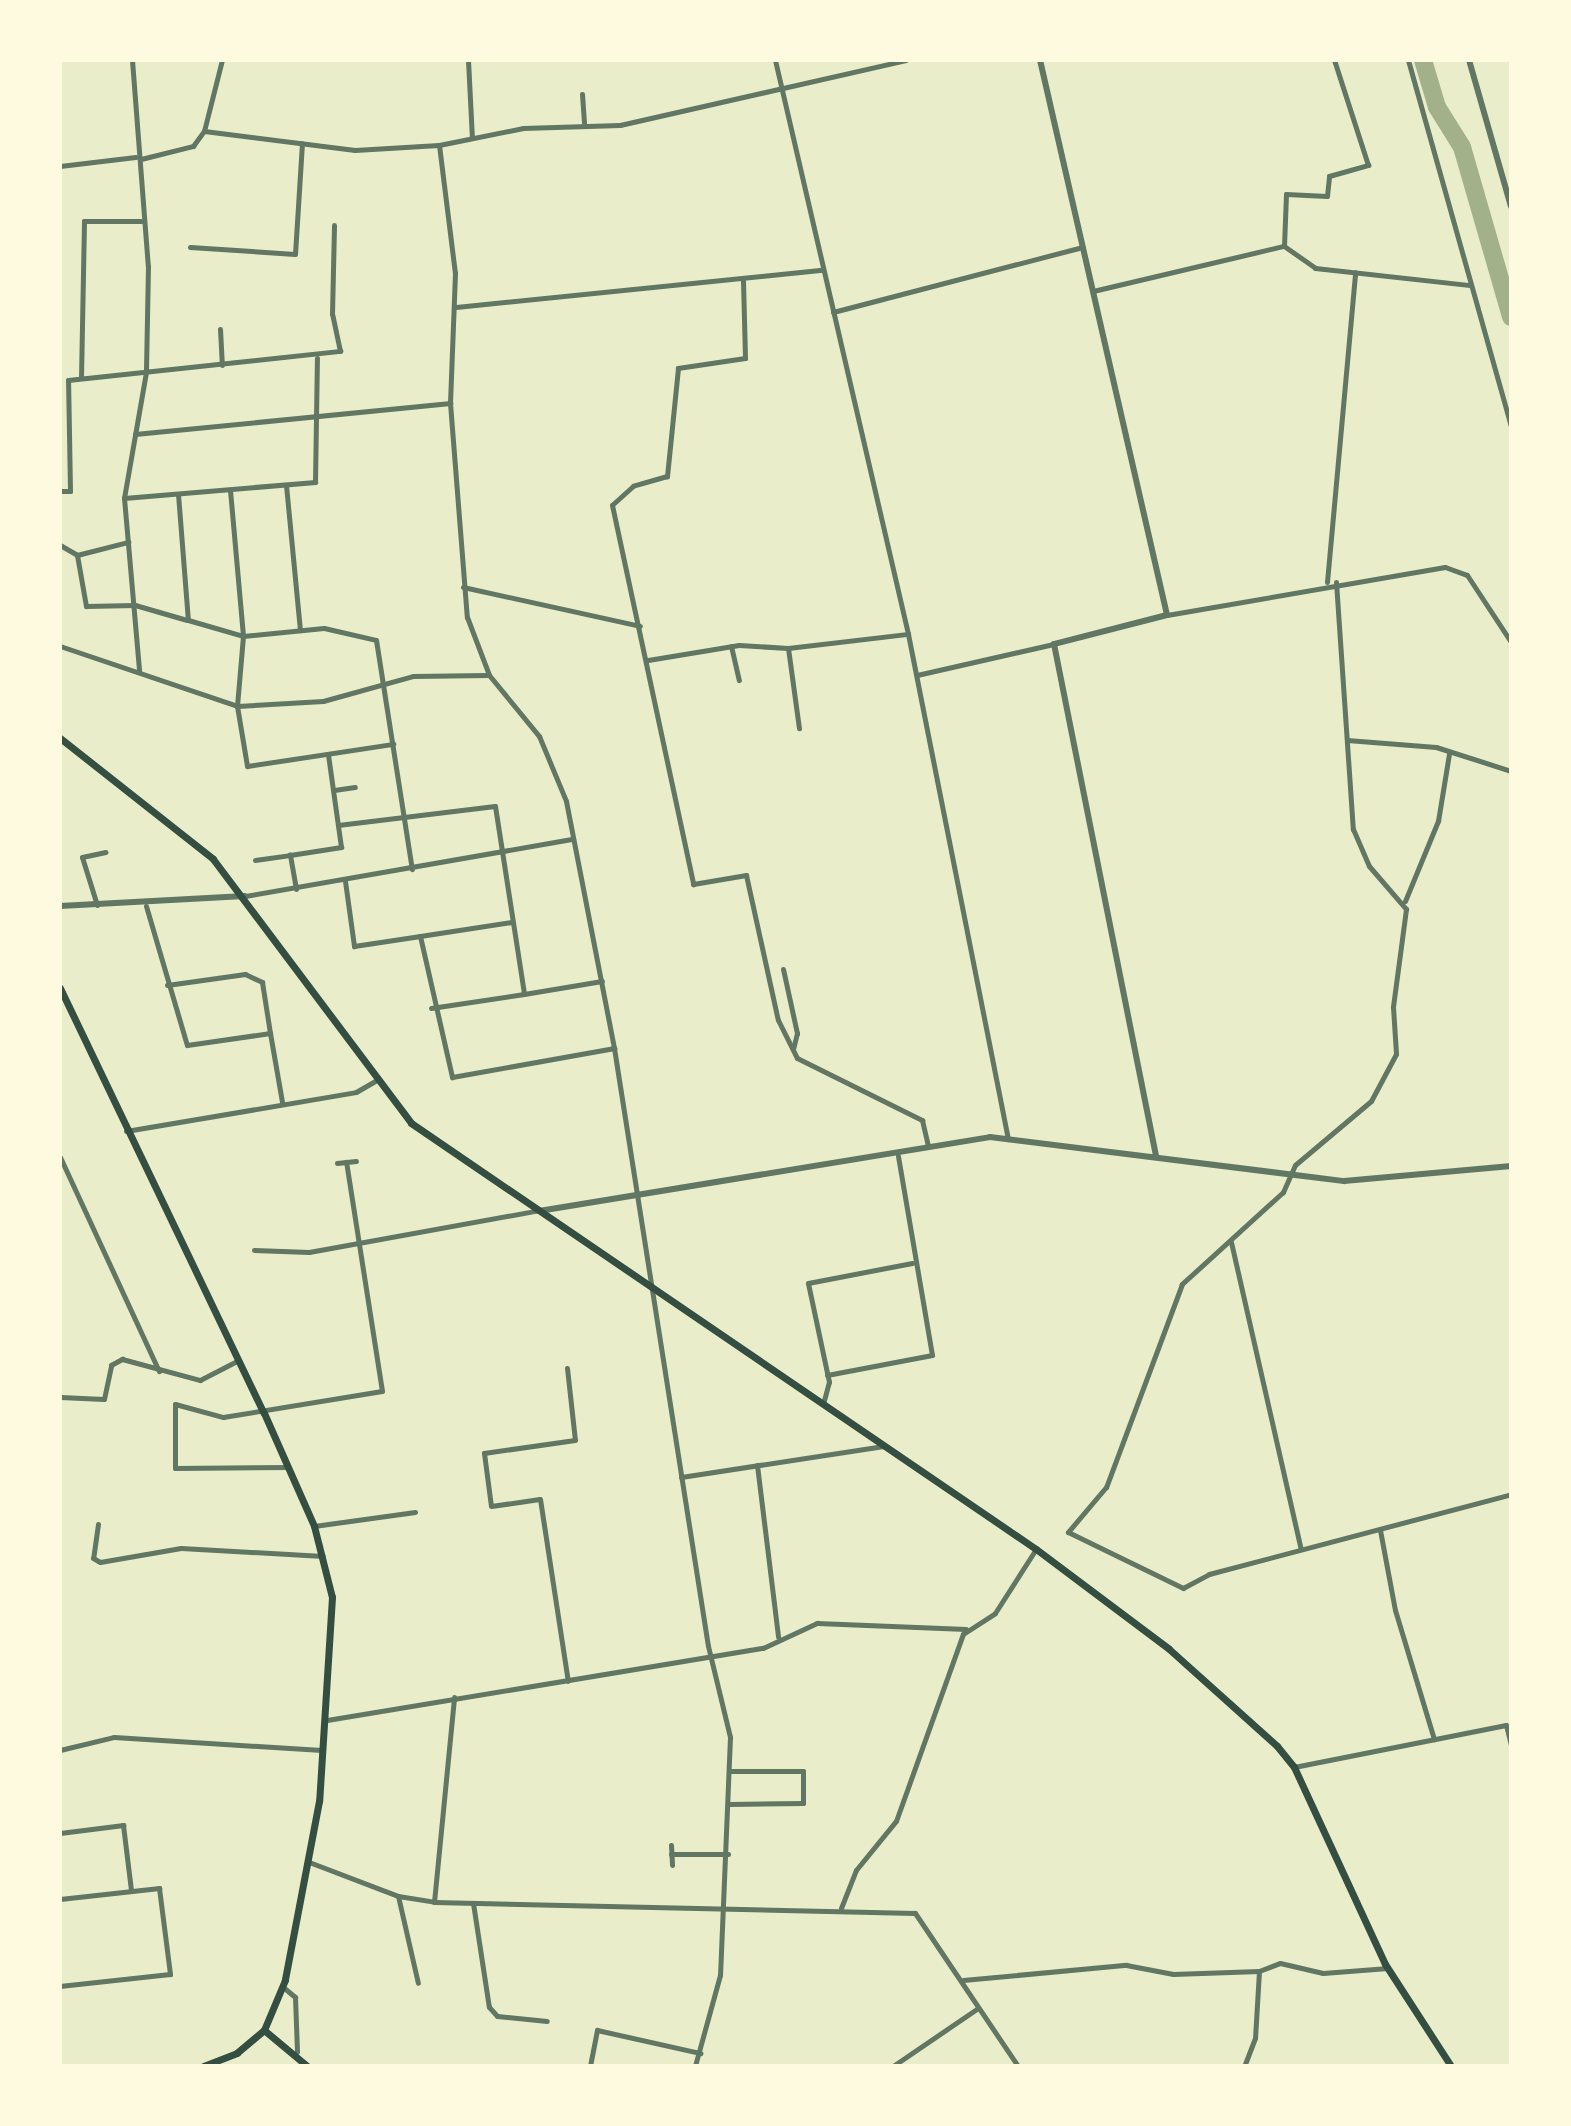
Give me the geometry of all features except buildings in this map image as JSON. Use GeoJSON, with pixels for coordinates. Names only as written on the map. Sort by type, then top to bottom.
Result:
{"type":"FeatureCollection","features":[{"type":"Feature","properties":{"kind":"main road"},"geometry":{"type":"LineString","coordinates":[[60,738],[192,840],[245,896],[375,1081],[411,1123],[535,1211],[1036,1549],[1169,1649],[1294,1767],[1388,1968],[1451,2066]]}},
{"type":"Feature","properties":{"kind":"main road"},"geometry":{"type":"LineString","coordinates":[[60,988],[125,1132],[264,1413],[314,1526],[324,1556],[333,1615],[327,1720],[309,1862],[283,1987],[264,2030],[237,2053],[203,2066]]}},
{"type":"Feature","properties":{"kind":"main road"},"geometry":{"type":"LineString","coordinates":[[264,2030],[297,2052],[307,2066]]}},
{"type":"Feature","properties":{"kind":"street"},"geometry":{"type":"LineString","coordinates":[[132,60],[141,221],[148,266],[146,372],[124,498],[139,671]]}},
{"type":"Feature","properties":{"kind":"street"},"geometry":{"type":"LineString","coordinates":[[60,166],[138,158],[193,146],[204,131],[222,60]]}},
{"type":"Feature","properties":{"kind":"street"},"geometry":{"type":"LineString","coordinates":[[468,60],[472,138]]}},
{"type":"Feature","properties":{"kind":"street"},"geometry":{"type":"LineString","coordinates":[[775,60],[917,675],[1008,1139]]}},
{"type":"Feature","properties":{"kind":"street"},"geometry":{"type":"LineString","coordinates":[[204,131],[355,150],[439,145],[584,123],[620,125],[906,60]]}},
{"type":"Feature","properties":{"kind":"street"},"geometry":{"type":"LineString","coordinates":[[1040,60],[1167,615]]}},
{"type":"Feature","properties":{"kind":"street"},"geometry":{"type":"LineString","coordinates":[[1284,246],[1286,194],[1327,196],[1329,176],[1368,165],[1334,60]]}},
{"type":"Feature","properties":{"kind":"street"},"geometry":{"type":"LineString","coordinates":[[1408,60],[1511,426]]}},
{"type":"Feature","properties":{"kind":"street"},"geometry":{"type":"LineString","coordinates":[[1469,60],[1511,206]]}},
{"type":"Feature","properties":{"kind":"street"},"geometry":{"type":"LineString","coordinates":[[582,94],[584,123]]}},
{"type":"Feature","properties":{"kind":"street"},"geometry":{"type":"LineString","coordinates":[[190,247],[295,254],[302,143]]}},
{"type":"Feature","properties":{"kind":"street"},"geometry":{"type":"LineString","coordinates":[[439,145],[456,307],[450,403],[462,586],[489,675],[549,755],[573,839],[614,1048],[710,1657],[730,1737],[727,1905],[717,1992],[695,2066]]}},
{"type":"Feature","properties":{"kind":"street"},"geometry":{"type":"LineString","coordinates":[[81,378],[84,221],[141,221]]}},
{"type":"Feature","properties":{"kind":"street"},"geometry":{"type":"LineString","coordinates":[[60,380],[317,358],[342,348],[332,314],[334,225]]}},
{"type":"Feature","properties":{"kind":"street"},"geometry":{"type":"LineString","coordinates":[[1093,291],[1284,246],[1315,268],[1470,285]]}},
{"type":"Feature","properties":{"kind":"street"},"geometry":{"type":"LineString","coordinates":[[833,312],[1083,247]]}},
{"type":"Feature","properties":{"kind":"street"},"geometry":{"type":"LineString","coordinates":[[456,307],[743,281],[822,270]]}},
{"type":"Feature","properties":{"kind":"street"},"geometry":{"type":"LineString","coordinates":[[1327,582],[1355,272]]}},
{"type":"Feature","properties":{"kind":"street"},"geometry":{"type":"LineString","coordinates":[[743,281],[745,358],[678,368],[667,476],[633,486],[612,505],[648,660],[693,884],[746,875],[778,1020],[793,1049],[825,1077],[922,1120],[928,1146]]}},
{"type":"Feature","properties":{"kind":"street"},"geometry":{"type":"LineString","coordinates":[[220,329],[222,365]]}},
{"type":"Feature","properties":{"kind":"street"},"geometry":{"type":"LineString","coordinates":[[124,498],[286,485],[319,475],[317,358]]}},
{"type":"Feature","properties":{"kind":"street"},"geometry":{"type":"LineString","coordinates":[[60,491],[70,491],[68,380]]}},
{"type":"Feature","properties":{"kind":"street"},"geometry":{"type":"LineString","coordinates":[[135,434],[450,403]]}},
{"type":"Feature","properties":{"kind":"street"},"geometry":{"type":"LineString","coordinates":[[60,433],[70,432]]}},
{"type":"Feature","properties":{"kind":"street"},"geometry":{"type":"LineString","coordinates":[[286,485],[300,630]]}},
{"type":"Feature","properties":{"kind":"street"},"geometry":{"type":"LineString","coordinates":[[230,490],[243,636],[237,706],[247,766],[393,744]]}},
{"type":"Feature","properties":{"kind":"street"},"geometry":{"type":"LineString","coordinates":[[178,494],[188,620]]}},
{"type":"Feature","properties":{"kind":"street"},"geometry":{"type":"LineString","coordinates":[[60,545],[77,555],[128,542]]}},
{"type":"Feature","properties":{"kind":"street"},"geometry":{"type":"LineString","coordinates":[[77,555],[86,606],[135,605],[243,636],[300,630],[376,640],[412,869]]}},
{"type":"Feature","properties":{"kind":"street"},"geometry":{"type":"LineString","coordinates":[[917,675],[1167,615],[1327,582],[1456,569],[1511,642]]}},
{"type":"Feature","properties":{"kind":"street"},"geometry":{"type":"LineString","coordinates":[[1336,582],[1353,829],[1369,866],[1405,901]]}},
{"type":"Feature","properties":{"kind":"street"},"geometry":{"type":"LineString","coordinates":[[462,586],[640,627]]}},
{"type":"Feature","properties":{"kind":"street"},"geometry":{"type":"LineString","coordinates":[[648,660],[731,646],[788,648],[908,634]]}},
{"type":"Feature","properties":{"kind":"street"},"geometry":{"type":"LineString","coordinates":[[1054,644],[1156,1156]]}},
{"type":"Feature","properties":{"kind":"street"},"geometry":{"type":"LineString","coordinates":[[60,646],[139,671],[214,704],[237,706],[323,701],[384,683],[489,675]]}},
{"type":"Feature","properties":{"kind":"street"},"geometry":{"type":"LineString","coordinates":[[731,646],[739,680]]}},
{"type":"Feature","properties":{"kind":"street"},"geometry":{"type":"LineString","coordinates":[[788,648],[799,728]]}},
{"type":"Feature","properties":{"kind":"street"},"geometry":{"type":"LineString","coordinates":[[1347,740],[1449,754],[1511,771]]}},
{"type":"Feature","properties":{"kind":"street"},"geometry":{"type":"LineString","coordinates":[[255,860],[341,847],[328,754]]}},
{"type":"Feature","properties":{"kind":"street"},"geometry":{"type":"LineString","coordinates":[[1449,754],[1438,821],[1405,901],[1390,1073],[1292,1172],[1283,1192],[1172,1301],[1106,1487],[1068,1532],[1183,1588],[1301,1549],[1511,1494]]}},
{"type":"Feature","properties":{"kind":"street"},"geometry":{"type":"LineString","coordinates":[[334,790],[355,787]]}},
{"type":"Feature","properties":{"kind":"street"},"geometry":{"type":"LineString","coordinates":[[338,825],[489,802],[502,853],[524,994]]}},
{"type":"Feature","properties":{"kind":"street"},"geometry":{"type":"LineString","coordinates":[[60,906],[146,906],[245,896],[573,839]]}},
{"type":"Feature","properties":{"kind":"street"},"geometry":{"type":"LineString","coordinates":[[97,906],[82,857],[105,852]]}},
{"type":"Feature","properties":{"kind":"street"},"geometry":{"type":"LineString","coordinates":[[290,855],[296,889]]}},
{"type":"Feature","properties":{"kind":"street"},"geometry":{"type":"LineString","coordinates":[[345,881],[354,946],[512,922]]}},
{"type":"Feature","properties":{"kind":"street"},"geometry":{"type":"LineString","coordinates":[[146,906],[187,1045],[270,1033]]}},
{"type":"Feature","properties":{"kind":"street"},"geometry":{"type":"LineString","coordinates":[[420,936],[431,1008],[452,1077],[614,1048]]}},
{"type":"Feature","properties":{"kind":"street"},"geometry":{"type":"LineString","coordinates":[[783,969],[797,1033],[793,1049]]}},
{"type":"Feature","properties":{"kind":"street"},"geometry":{"type":"LineString","coordinates":[[167,985],[245,974],[262,982],[282,1102]]}},
{"type":"Feature","properties":{"kind":"street"},"geometry":{"type":"LineString","coordinates":[[431,1008],[602,981]]}},
{"type":"Feature","properties":{"kind":"street"},"geometry":{"type":"LineString","coordinates":[[125,1132],[282,1102],[356,1092],[375,1081]]}},
{"type":"Feature","properties":{"kind":"street"},"geometry":{"type":"LineString","coordinates":[[254,1250],[309,1252],[535,1211],[898,1156],[928,1146],[1008,1139],[1382,1181],[1511,1166]]}},
{"type":"Feature","properties":{"kind":"street"},"geometry":{"type":"LineString","coordinates":[[827,1375],[932,1355],[912,1263],[898,1156]]}},
{"type":"Feature","properties":{"kind":"street"},"geometry":{"type":"LineString","coordinates":[[60,1157],[159,1371]]}},
{"type":"Feature","properties":{"kind":"street"},"geometry":{"type":"LineString","coordinates":[[337,1163],[356,1161]]}},
{"type":"Feature","properties":{"kind":"street"},"geometry":{"type":"LineString","coordinates":[[288,1467],[175,1468],[175,1404],[223,1417],[264,1413],[382,1391],[346,1162]]}},
{"type":"Feature","properties":{"kind":"street"},"geometry":{"type":"LineString","coordinates":[[1231,1242],[1301,1549]]}},
{"type":"Feature","properties":{"kind":"street"},"geometry":{"type":"LineString","coordinates":[[823,1404],[827,1375],[808,1283],[912,1263]]}},
{"type":"Feature","properties":{"kind":"street"},"geometry":{"type":"LineString","coordinates":[[60,1397],[104,1399],[111,1365],[122,1359],[200,1380],[237,1361]]}},
{"type":"Feature","properties":{"kind":"street"},"geometry":{"type":"LineString","coordinates":[[567,1368],[575,1440],[484,1453],[491,1506],[540,1499],[568,1681]]}},
{"type":"Feature","properties":{"kind":"street"},"geometry":{"type":"LineString","coordinates":[[681,1477],[884,1446]]}},
{"type":"Feature","properties":{"kind":"street"},"geometry":{"type":"LineString","coordinates":[[757,1465],[778,1637]]}},
{"type":"Feature","properties":{"kind":"street"},"geometry":{"type":"LineString","coordinates":[[314,1526],[415,1512]]}},
{"type":"Feature","properties":{"kind":"street"},"geometry":{"type":"LineString","coordinates":[[98,1524],[93,1558],[100,1562],[181,1548],[324,1556]]}},
{"type":"Feature","properties":{"kind":"street"},"geometry":{"type":"LineString","coordinates":[[1380,1530],[1395,1610],[1434,1739]]}},
{"type":"Feature","properties":{"kind":"street"},"geometry":{"type":"LineString","coordinates":[[327,1720],[763,1648],[778,1637],[817,1623],[966,1629],[995,1613],[1036,1549]]}},
{"type":"Feature","properties":{"kind":"street"},"geometry":{"type":"LineString","coordinates":[[841,1908],[856,1870],[896,1821],[966,1629]]}},
{"type":"Feature","properties":{"kind":"street"},"geometry":{"type":"LineString","coordinates":[[434,1902],[454,1697]]}},
{"type":"Feature","properties":{"kind":"street"},"geometry":{"type":"LineString","coordinates":[[1294,1767],[1506,1725],[1511,1745]]}},
{"type":"Feature","properties":{"kind":"street"},"geometry":{"type":"LineString","coordinates":[[60,1750],[114,1737],[323,1751]]}},
{"type":"Feature","properties":{"kind":"street"},"geometry":{"type":"LineString","coordinates":[[729,1771],[803,1771],[803,1803],[729,1804]]}},
{"type":"Feature","properties":{"kind":"street"},"geometry":{"type":"LineString","coordinates":[[60,1833],[123,1825],[131,1890]]}},
{"type":"Feature","properties":{"kind":"street"},"geometry":{"type":"LineString","coordinates":[[671,1845],[672,1865]]}},
{"type":"Feature","properties":{"kind":"street"},"geometry":{"type":"LineString","coordinates":[[671,1854],[728,1854]]}},
{"type":"Feature","properties":{"kind":"street"},"geometry":{"type":"LineString","coordinates":[[309,1862],[398,1896],[434,1902],[727,1905],[808,1914],[841,1908],[915,1913],[963,1980],[978,2008],[1018,2066]]}},
{"type":"Feature","properties":{"kind":"street"},"geometry":{"type":"LineString","coordinates":[[60,1899],[159,1888],[170,1974],[60,1986]]}},
{"type":"Feature","properties":{"kind":"street"},"geometry":{"type":"LineString","coordinates":[[398,1896],[418,1983]]}},
{"type":"Feature","properties":{"kind":"street"},"geometry":{"type":"LineString","coordinates":[[473,1903],[489,2007],[497,2016],[547,2021]]}},
{"type":"Feature","properties":{"kind":"street"},"geometry":{"type":"LineString","coordinates":[[963,1980],[1126,1965],[1173,1974],[1259,1971],[1280,1963],[1323,1973],[1388,1968]]}},
{"type":"Feature","properties":{"kind":"street"},"geometry":{"type":"LineString","coordinates":[[1244,2066],[1255,2038],[1259,1971]]}},
{"type":"Feature","properties":{"kind":"street"},"geometry":{"type":"LineString","coordinates":[[283,1987],[295,1997],[297,2052]]}},
{"type":"Feature","properties":{"kind":"street"},"geometry":{"type":"LineString","coordinates":[[893,2066],[978,2008]]}},
{"type":"Feature","properties":{"kind":"street"},"geometry":{"type":"LineString","coordinates":[[590,2066],[597,2030],[700,2053]]}},
{"type":"Feature","properties":{"kind":"waterway"},"geometry":{"type":"LineString","coordinates":[[1423,60],[1437,107],[1462,147],[1511,317]]}}]}
